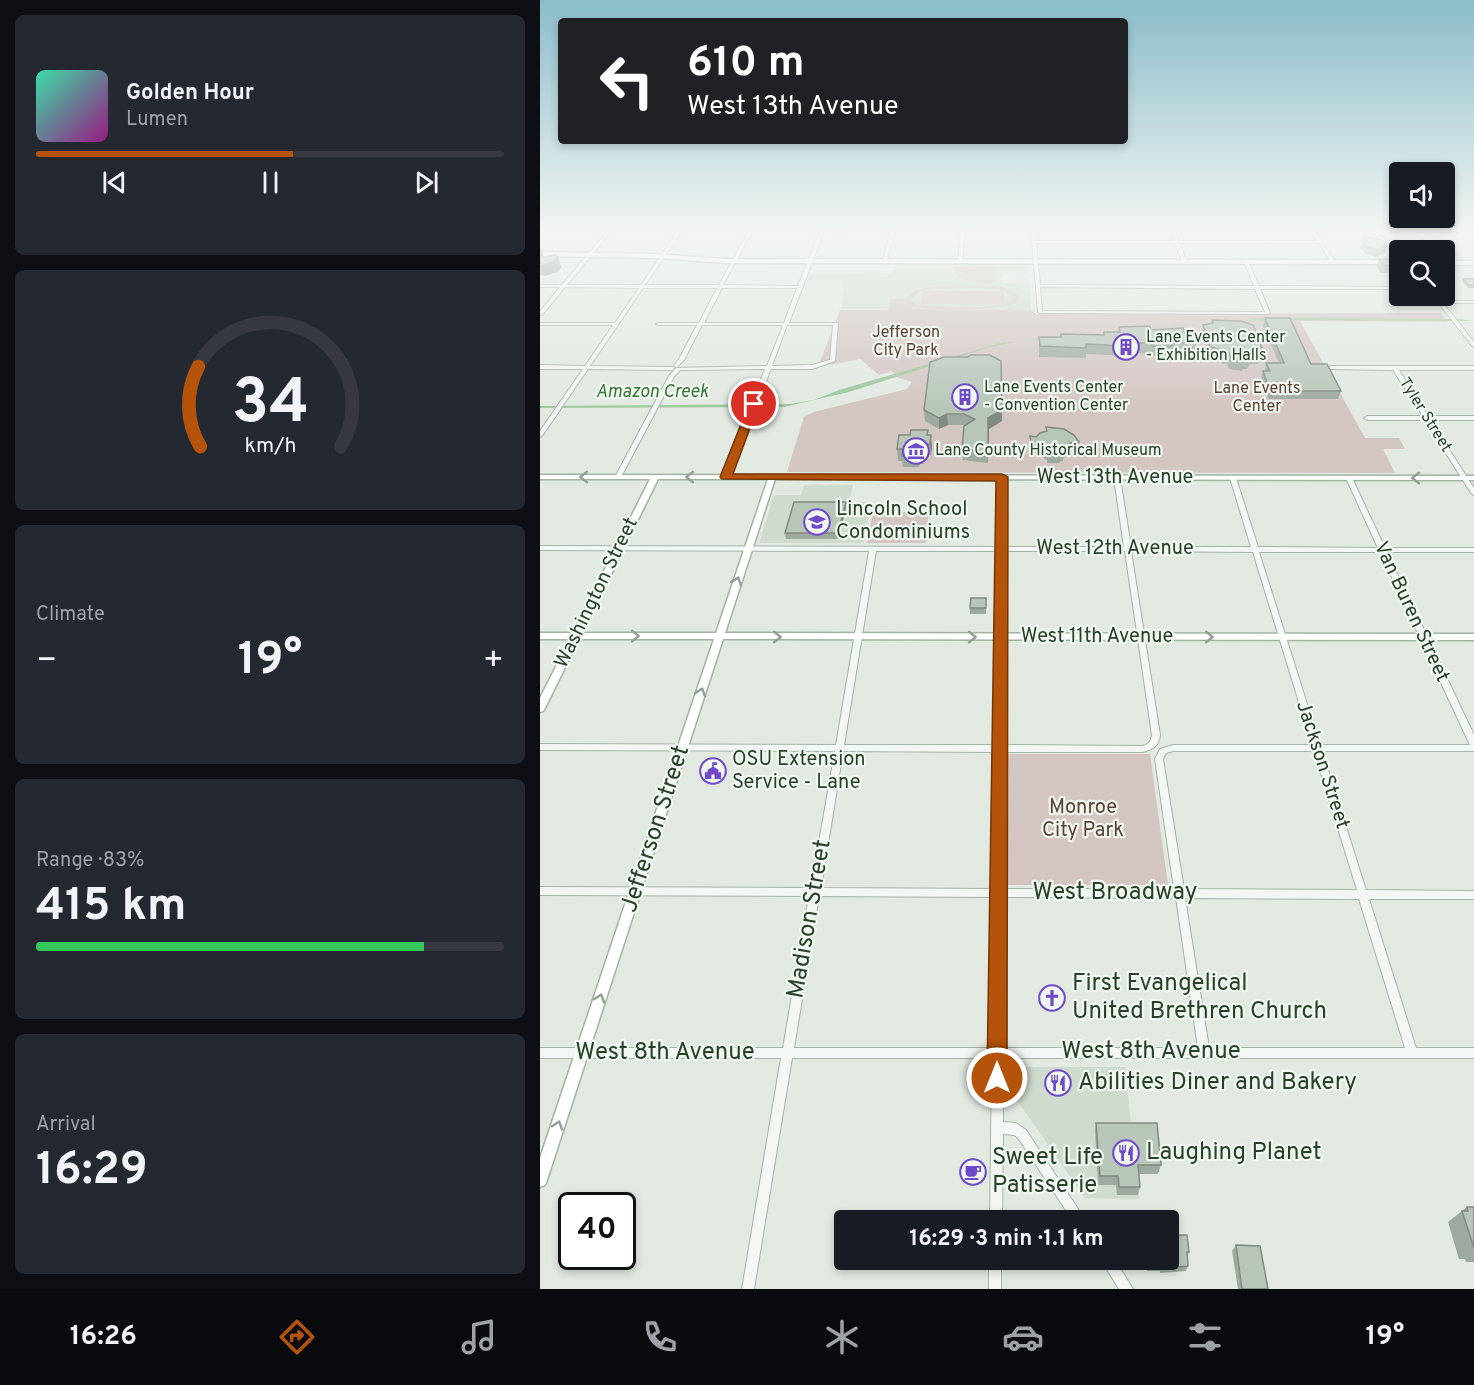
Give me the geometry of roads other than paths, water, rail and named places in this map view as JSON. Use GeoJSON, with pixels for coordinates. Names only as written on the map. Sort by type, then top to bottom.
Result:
{"type":"FeatureCollection","features":[{"type":"Feature","properties":{"kind":"main road","name":"West 13th Avenue"},"geometry":{"type":"LineString","coordinates":[[540,477],[1474,478]]}},
{"type":"Feature","properties":{"kind":"main road","name":"Washington Street"},"geometry":{"type":"LineString","coordinates":[[540,708],[655,477]]}},
{"type":"Feature","properties":{"kind":"main road","name":"Jefferson Street"},"geometry":{"type":"LineString","coordinates":[[540,1180],[772,477]]}},
{"type":"Feature","properties":{"kind":"main road","name":"West 11th Avenue"},"geometry":{"type":"LineString","coordinates":[[540,636],[1474,638]]}},
{"type":"Feature","properties":{"kind":"street"},"geometry":{"type":"LineString","coordinates":[[540,314],[561,288]]}},
{"type":"Feature","properties":{"kind":"street"},"geometry":{"type":"LineString","coordinates":[[540,435],[641,288]]}},
{"type":"Feature","properties":{"kind":"street"},"geometry":{"type":"LineString","coordinates":[[618,477],[719,288]]}},
{"type":"Feature","properties":{"kind":"street"},"geometry":{"type":"LineString","coordinates":[[726,477],[800,288]]}},
{"type":"Feature","properties":{"kind":"street"},"geometry":{"type":"LineString","coordinates":[[1037,288],[1040,312],[1268,313],[1258,288]]}},
{"type":"Feature","properties":{"kind":"street"},"geometry":{"type":"LineString","coordinates":[[1455,302],[1474,302]]}},
{"type":"Feature","properties":{"kind":"street"},"geometry":{"type":"LineString","coordinates":[[1443,306],[1474,345]]}},
{"type":"Feature","properties":{"kind":"street"},"geometry":{"type":"LineString","coordinates":[[540,324],[616,324]]}},
{"type":"Feature","properties":{"kind":"street"},"geometry":{"type":"LineString","coordinates":[[540,367],[813,367],[831,363],[836,324],[658,324]]}},
{"type":"Feature","properties":{"kind":"street"},"geometry":{"type":"LineString","coordinates":[[1331,368],[1474,368]]}},
{"type":"Feature","properties":{"kind":"street","name":"Tyler Street"},"geometry":{"type":"LineString","coordinates":[[1395,368],[1474,493]]}},
{"type":"Feature","properties":{"kind":"street"},"geometry":{"type":"LineString","coordinates":[[1367,418],[1474,418]]}},
{"type":"Feature","properties":{"kind":"street"},"geometry":{"type":"LineString","coordinates":[[996,1210],[1002,477]]}},
{"type":"Feature","properties":{"kind":"street"},"geometry":{"type":"LineString","coordinates":[[540,747],[1143,749],[1153,745],[1156,735],[1117,478]]}},
{"type":"Feature","properties":{"kind":"street","name":"Jackson Street"},"geometry":{"type":"LineString","coordinates":[[1233,478],[1412,1052]]}},
{"type":"Feature","properties":{"kind":"street","name":"Van Buren Street"},"geometry":{"type":"LineString","coordinates":[[1349,478],[1474,746]]}},
{"type":"Feature","properties":{"kind":"street","name":"West 12th Avenue"},"geometry":{"type":"LineString","coordinates":[[540,548],[1474,550]]}},
{"type":"Feature","properties":{"kind":"street","name":"Madison Street"},"geometry":{"type":"LineString","coordinates":[[748,1289],[860,637],[873,549]]}},
{"type":"Feature","properties":{"kind":"street"},"geometry":{"type":"LineString","coordinates":[[1204,1052],[1159,759],[1163,751],[1173,748],[1474,746]]}},
{"type":"Feature","properties":{"kind":"street","name":"West Broadway"},"geometry":{"type":"LineString","coordinates":[[540,891],[1474,895]]}},
{"type":"Feature","properties":{"kind":"street","name":"West 8th Avenue"},"geometry":{"type":"LineString","coordinates":[[540,1053],[1474,1053]]}},
{"type":"Feature","properties":{"kind":"street"},"geometry":{"type":"LineString","coordinates":[[997,1128],[1019,1131],[1073,1210]]}},
{"type":"Feature","properties":{"kind":"street"},"geometry":{"type":"LineString","coordinates":[[995,1270],[995,1289]]}},
{"type":"Feature","properties":{"kind":"street"},"geometry":{"type":"LineString","coordinates":[[1114,1270],[1127,1289]]}},
{"type":"Feature","properties":{"kind":"place","name":"Lane Events Center - Exhibition Halls"},"geometry":{"type":"Point","coordinates":[1126,347]}},
{"type":"Feature","properties":{"kind":"place","name":"Lane Events Center - Convention Center"},"geometry":{"type":"Point","coordinates":[965,397]}},
{"type":"Feature","properties":{"kind":"place","name":"Lane County Historical Museum"},"geometry":{"type":"Point","coordinates":[916,451]}},
{"type":"Feature","properties":{"kind":"place","name":"Lincoln School Condominiums"},"geometry":{"type":"Point","coordinates":[817,522]}},
{"type":"Feature","properties":{"kind":"place","name":"OSU Extension Service - Lane"},"geometry":{"type":"Point","coordinates":[713,771]}},
{"type":"Feature","properties":{"kind":"place","name":"First Evangelical United Brethren Church"},"geometry":{"type":"Point","coordinates":[1052,998]}},
{"type":"Feature","properties":{"kind":"place","name":"Abilities Diner and Bakery"},"geometry":{"type":"Point","coordinates":[1058,1083]}},
{"type":"Feature","properties":{"kind":"place","name":"Laughing Planet"},"geometry":{"type":"Point","coordinates":[1126,1153]}},
{"type":"Feature","properties":{"kind":"place","name":"Sweet Life Patisserie"},"geometry":{"type":"Point","coordinates":[973,1172]}},
{"type":"Feature","properties":{"kind":"park label","name":"Jefferson City Park"},"geometry":{"type":"Point","coordinates":[906,342]}},
{"type":"Feature","properties":{"kind":"park label","name":"Lane Events Center"},"geometry":{"type":"Point","coordinates":[1257,398]}},
{"type":"Feature","properties":{"kind":"park label","name":"Monroe City Park"},"geometry":{"type":"Point","coordinates":[1083,820]}},
{"type":"Feature","properties":{"kind":"water label","name":"Amazon Creek"},"geometry":{"type":"Point","coordinates":[652,392]}}]}
